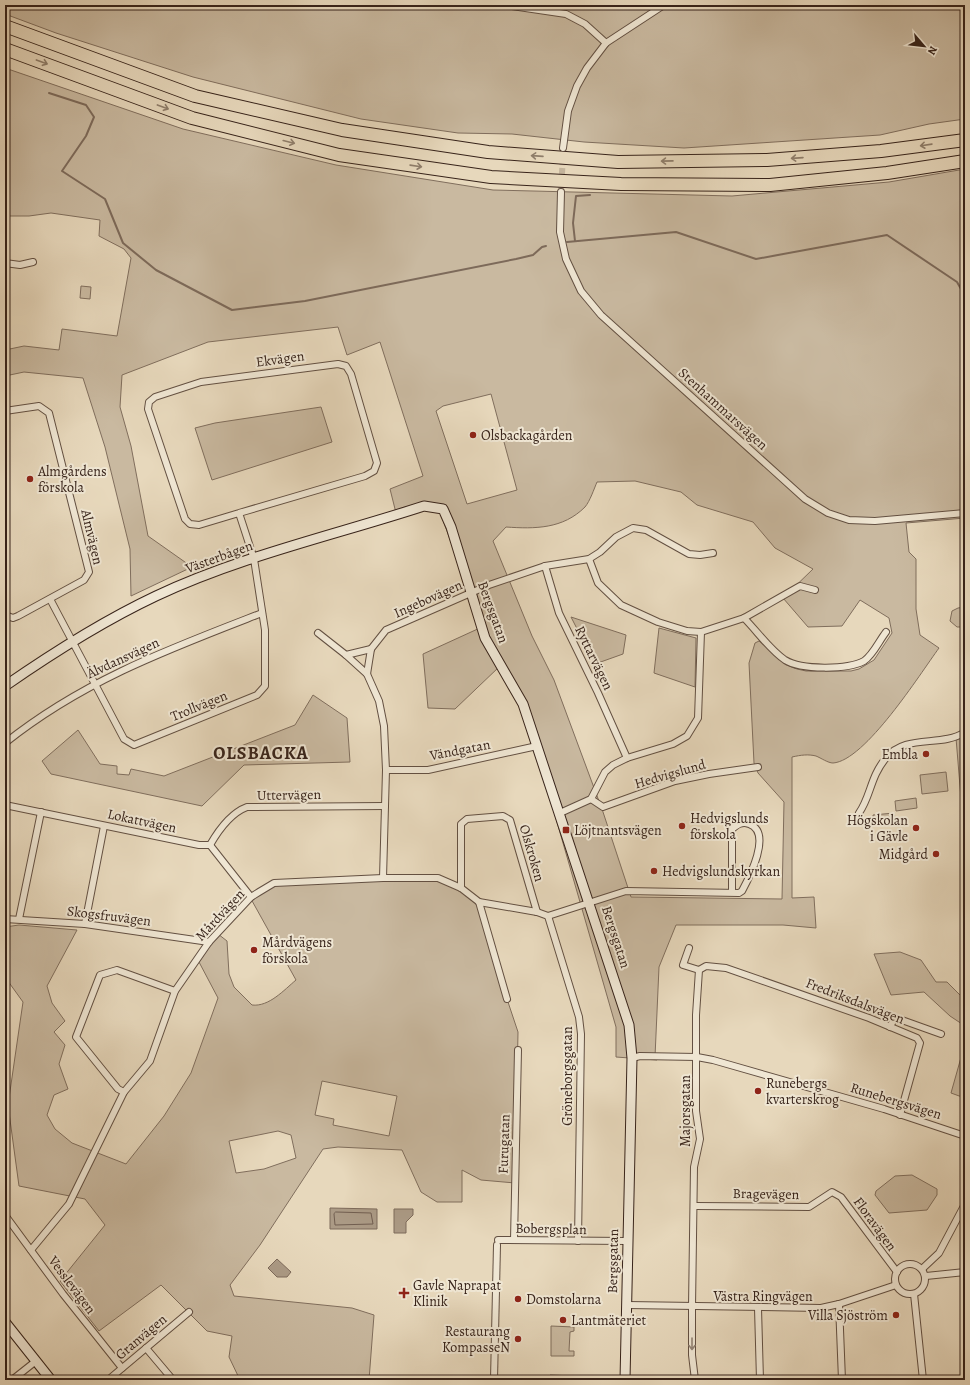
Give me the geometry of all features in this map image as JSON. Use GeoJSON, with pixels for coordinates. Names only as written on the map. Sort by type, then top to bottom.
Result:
{"type":"FeatureCollection","features":[{"type":"Feature","properties":{"kind":"highway"},"geometry":{"type":"LineString","coordinates":[[5,26],[195,96],[342,130],[488,152],[618,162],[767,160],[881,151],[965,140]]}},
{"type":"Feature","properties":{"kind":"highway"},"geometry":{"type":"LineString","coordinates":[[5,49],[192,118],[339,154],[491,177],[621,184],[770,185],[888,173],[965,161]]}},
{"type":"Feature","properties":{"kind":"street"},"geometry":{"type":"LineString","coordinates":[[505,5],[566,14],[585,24],[606,43]]}},
{"type":"Feature","properties":{"kind":"street"},"geometry":{"type":"LineString","coordinates":[[563,148],[568,111],[577,86],[587,68],[606,43],[664,5]]}},
{"type":"Feature","properties":{"kind":"street","name":"Stenhammarsvägen"},"geometry":{"type":"LineString","coordinates":[[561,192],[560,232],[566,259],[581,291],[601,315],[805,499],[828,513],[849,520],[875,521],[965,513]]}},
{"type":"Feature","properties":{"kind":"street"},"geometry":{"type":"LineString","coordinates":[[5,263],[20,264],[33,262]]}},
{"type":"Feature","properties":{"kind":"street","name":"Ekvägen"},"geometry":{"type":"LineString","coordinates":[[338,364],[346,366],[351,374],[377,463],[374,471],[365,476],[238,513],[199,525],[190,524],[185,519],[148,409],[150,402],[155,397],[201,382],[338,364]]}},
{"type":"Feature","properties":{"kind":"street","name":"Almvägen"},"geometry":{"type":"LineString","coordinates":[[5,411],[38,406],[48,413],[89,572],[84,580],[18,616],[14,618],[5,615]]}},
{"type":"Feature","properties":{"kind":"street","name":"Västerbågen"},"geometry":{"type":"LineString","coordinates":[[5,686],[71,641],[107,620],[157,595],[208,574],[424,506],[443,509],[451,527]]}},
{"type":"Feature","properties":{"kind":"street"},"geometry":{"type":"LineString","coordinates":[[238,513],[254,559]]}},
{"type":"Feature","properties":{"kind":"street","name":"Bergsgatan"},"geometry":{"type":"LineString","coordinates":[[451,527],[470,594],[485,638],[523,704],[590,902],[628,1025],[632,1058],[625,1380]]}},
{"type":"Feature","properties":{"kind":"street","name":"Ingebovägen"},"geometry":{"type":"LineString","coordinates":[[367,674],[371,649],[386,630],[470,594],[545,566],[589,559],[600,552],[616,537],[633,528],[646,530],[689,554],[700,555],[713,553]]}},
{"type":"Feature","properties":{"kind":"street","name":"Trollvägen"},"geometry":{"type":"LineString","coordinates":[[71,641],[124,739],[134,745],[257,695],[265,686],[265,630],[254,559]]}},
{"type":"Feature","properties":{"kind":"street"},"geometry":{"type":"LineString","coordinates":[[589,559],[598,583],[620,605],[658,622],[687,631],[702,632],[744,618],[800,586],[815,590]]}},
{"type":"Feature","properties":{"kind":"street","name":"Ryttarvägen"},"geometry":{"type":"LineString","coordinates":[[545,566],[560,613],[627,758]]}},
{"type":"Feature","properties":{"kind":"street"},"geometry":{"type":"LineString","coordinates":[[50,599],[71,641]]}},
{"type":"Feature","properties":{"kind":"street","name":"Älvdansvägen"},"geometry":{"type":"LineString","coordinates":[[5,743],[69,697],[94,683],[142,661],[262,613]]}},
{"type":"Feature","properties":{"kind":"street"},"geometry":{"type":"LineString","coordinates":[[744,618],[780,656],[790,662],[806,667],[857,664],[869,657],[886,632]]}},
{"type":"Feature","properties":{"kind":"street"},"geometry":{"type":"LineString","coordinates":[[560,812],[591,799],[605,772],[613,764],[627,758],[673,744],[687,736],[698,718],[702,632]]}},
{"type":"Feature","properties":{"kind":"street"},"geometry":{"type":"LineString","coordinates":[[318,633],[367,674],[379,701],[384,726],[386,770],[383,878]]}},
{"type":"Feature","properties":{"kind":"street"},"geometry":{"type":"LineString","coordinates":[[346,655],[371,649]]}},
{"type":"Feature","properties":{"kind":"street"},"geometry":{"type":"LineString","coordinates":[[859,813],[873,776],[887,756],[894,750],[902,744],[956,738],[965,732]]}},
{"type":"Feature","properties":{"kind":"street","name":"Vändgatan"},"geometry":{"type":"LineString","coordinates":[[386,770],[428,770],[537,746]]}},
{"type":"Feature","properties":{"kind":"street","name":"Hedvigslund"},"geometry":{"type":"LineString","coordinates":[[591,799],[603,807],[675,781],[709,774],[758,767]]}},
{"type":"Feature","properties":{"kind":"street","name":"Lokattvägen"},"geometry":{"type":"LineString","coordinates":[[5,805],[199,845],[210,845]]}},
{"type":"Feature","properties":{"kind":"street","name":"Uttervägen"},"geometry":{"type":"LineString","coordinates":[[210,845],[216,834],[238,810],[247,807],[385,806]]}},
{"type":"Feature","properties":{"kind":"street"},"geometry":{"type":"LineString","coordinates":[[19,919],[41,812]]}},
{"type":"Feature","properties":{"kind":"street","name":"Olskroken"},"geometry":{"type":"LineString","coordinates":[[461,888],[461,824],[467,819],[503,816],[510,820],[536,912]]}},
{"type":"Feature","properties":{"kind":"street"},"geometry":{"type":"LineString","coordinates":[[548,916],[626,891],[732,893],[742,891],[757,859],[759,842],[758,831],[753,825],[745,822],[738,824],[732,829],[732,893]]}},
{"type":"Feature","properties":{"kind":"street"},"geometry":{"type":"LineString","coordinates":[[85,924],[104,826]]}},
{"type":"Feature","properties":{"kind":"street"},"geometry":{"type":"LineString","coordinates":[[210,845],[251,898]]}},
{"type":"Feature","properties":{"kind":"street","name":"Mårdvägen"},"geometry":{"type":"LineString","coordinates":[[31,1250],[69,1204],[124,1092],[150,1061],[175,991],[209,942],[251,898],[274,883],[383,878],[438,878],[461,888],[479,902],[536,912],[548,916]]}},
{"type":"Feature","properties":{"kind":"street"},"geometry":{"type":"LineString","coordinates":[[479,902],[507,1000]]}},
{"type":"Feature","properties":{"kind":"street","name":"Gröneborgsgatan"},"geometry":{"type":"LineString","coordinates":[[548,916],[579,1017],[581,1034],[578,1241]]}},
{"type":"Feature","properties":{"kind":"street","name":"Skogsfruvägen"},"geometry":{"type":"LineString","coordinates":[[5,919],[85,924],[209,942]]}},
{"type":"Feature","properties":{"kind":"street"},"geometry":{"type":"LineString","coordinates":[[689,948],[683,965],[699,970]]}},
{"type":"Feature","properties":{"kind":"street","name":"Fredriksdalsvägen"},"geometry":{"type":"LineString","coordinates":[[699,970],[706,966],[726,968],[917,1038],[920,1043],[900,1115]]}},
{"type":"Feature","properties":{"kind":"street"},"geometry":{"type":"LineString","coordinates":[[124,1092],[118,1089],[76,1037],[100,975],[117,970],[175,991]]}},
{"type":"Feature","properties":{"kind":"street","name":"Majorsgatan"},"geometry":{"type":"LineString","coordinates":[[695,1380],[692,1355],[692,1307],[695,1206],[694,1167],[700,1139],[696,1111],[696,1015],[699,970]]}},
{"type":"Feature","properties":{"kind":"street"},"geometry":{"type":"LineString","coordinates":[[890,1027],[894,1019],[899,1019],[941,1034]]}},
{"type":"Feature","properties":{"kind":"street","name":"Furugatan"},"geometry":{"type":"LineString","coordinates":[[514,1240],[518,1050]]}},
{"type":"Feature","properties":{"kind":"street","name":"Runebergsvägen"},"geometry":{"type":"LineString","coordinates":[[632,1058],[640,1056],[697,1057],[749,1070],[965,1136]]}},
{"type":"Feature","properties":{"kind":"street","name":"Bragevägen"},"geometry":{"type":"LineString","coordinates":[[695,1206],[809,1207],[832,1192]]}},
{"type":"Feature","properties":{"kind":"street","name":"Floravägen"},"geometry":{"type":"LineString","coordinates":[[832,1192],[841,1197],[897,1272]]}},
{"type":"Feature","properties":{"kind":"street"},"geometry":{"type":"LineString","coordinates":[[922,1269],[939,1253],[965,1204]]}},
{"type":"Feature","properties":{"kind":"street","name":"Vesslevägen"},"geometry":{"type":"LineString","coordinates":[[5,1215],[122,1368]]}},
{"type":"Feature","properties":{"kind":"street","name":"Bobergsplan"},"geometry":{"type":"LineString","coordinates":[[494,1380],[498,1243],[514,1240],[627,1241]]}},
{"type":"Feature","properties":{"kind":"street"},"geometry":{"type":"LineString","coordinates":[[907,1264],[916,1264],[922,1269],[926,1276],[924,1286],[914,1294],[901,1292],[896,1285],[897,1272],[907,1264]]}},
{"type":"Feature","properties":{"kind":"street"},"geometry":{"type":"LineString","coordinates":[[926,1276],[965,1272]]}},
{"type":"Feature","properties":{"kind":"street","name":"Västra Ringvägen"},"geometry":{"type":"LineString","coordinates":[[627,1305],[821,1308],[839,1304],[896,1285]]}},
{"type":"Feature","properties":{"kind":"street"},"geometry":{"type":"LineString","coordinates":[[914,1294],[923,1380]]}},
{"type":"Feature","properties":{"kind":"street"},"geometry":{"type":"LineString","coordinates":[[839,1304],[842,1380]]}},
{"type":"Feature","properties":{"kind":"street"},"geometry":{"type":"LineString","coordinates":[[758,1308],[760,1380]]}},
{"type":"Feature","properties":{"kind":"street","name":"Granvägen"},"geometry":{"type":"LineString","coordinates":[[108,1380],[189,1312]]}},
{"type":"Feature","properties":{"kind":"street"},"geometry":{"type":"LineString","coordinates":[[5,1322],[51,1380]]}},
{"type":"Feature","properties":{"kind":"street"},"geometry":{"type":"LineString","coordinates":[[146,1348],[173,1380]]}},
{"type":"Feature","properties":{"kind":"street"},"geometry":{"type":"LineString","coordinates":[[12,1380],[36,1360]]}},
{"type":"Feature","properties":{"kind":"shaded area"},"geometry":{"type":"Polygon","coordinates":[[[5,5],[717,5],[726,9],[729,5],[965,5],[965,119],[929,124],[880,135],[684,148],[584,142],[512,134],[458,133],[361,119],[193,77],[56,33],[5,14],[5,5]]]}},
{"type":"Feature","properties":{"kind":"shaded area"},"geometry":{"type":"Polygon","coordinates":[[[5,68],[183,129],[336,165],[493,190],[732,196],[889,182],[965,169],[965,518],[906,523],[909,552],[916,559],[916,609],[920,635],[939,648],[906,695],[876,733],[846,759],[833,763],[813,755],[792,757],[792,898],[814,897],[816,928],[783,925],[676,925],[659,967],[655,1057],[657,1060],[616,1057],[616,1027],[523,704],[499,667],[455,709],[428,708],[423,654],[482,627],[440,512],[424,508],[397,517],[390,489],[423,476],[380,342],[347,355],[338,327],[208,342],[122,375],[120,407],[131,446],[148,536],[192,567],[131,596],[130,549],[105,447],[83,378],[24,372],[5,376],[5,350],[24,346],[59,350],[62,329],[117,336],[131,258],[124,249],[99,236],[100,220],[51,213],[29,216],[5,216],[5,68]],[[491,394],[443,406],[436,411],[467,504],[517,490],[491,394]],[[635,481],[597,482],[585,507],[567,520],[548,526],[527,528],[506,527],[493,541],[532,636],[554,680],[603,812],[631,897],[782,899],[784,802],[758,773],[754,763],[749,663],[755,643],[759,641],[789,666],[797,669],[806,671],[851,671],[859,669],[874,660],[892,633],[889,618],[860,600],[842,626],[808,627],[783,598],[813,569],[775,548],[753,522],[697,505],[681,492],[635,481]]]}},
{"type":"Feature","properties":{"kind":"shaded area"},"geometry":{"type":"Polygon","coordinates":[[[81,286],[91,287],[90,299],[80,298],[81,286]]]}},
{"type":"Feature","properties":{"kind":"shaded area"},"geometry":{"type":"Polygon","coordinates":[[[321,407],[332,442],[212,480],[195,428],[215,423],[321,407]]]}},
{"type":"Feature","properties":{"kind":"shaded area"},"geometry":{"type":"Polygon","coordinates":[[[965,607],[965,627],[957,627],[950,621],[952,611],[965,607]]]}},
{"type":"Feature","properties":{"kind":"shaded area"},"geometry":{"type":"Polygon","coordinates":[[[571,617],[626,635],[623,654],[595,664],[571,617]]]}},
{"type":"Feature","properties":{"kind":"shaded area"},"geometry":{"type":"Polygon","coordinates":[[[659,628],[696,638],[695,687],[654,673],[659,628]]]}},
{"type":"Feature","properties":{"kind":"shaded area"},"geometry":{"type":"Polygon","coordinates":[[[313,695],[347,718],[350,762],[244,765],[202,806],[51,774],[42,761],[78,730],[100,764],[117,766],[117,774],[129,775],[131,769],[164,776],[295,725],[313,695]]]}},
{"type":"Feature","properties":{"kind":"shaded area"},"geometry":{"type":"Polygon","coordinates":[[[965,732],[965,846],[956,738],[965,732]]]}},
{"type":"Feature","properties":{"kind":"shaded area"},"geometry":{"type":"Polygon","coordinates":[[[946,772],[948,791],[922,794],[920,775],[946,772]]]}},
{"type":"Feature","properties":{"kind":"shaded area"},"geometry":{"type":"Polygon","coordinates":[[[916,798],[917,808],[896,811],[895,801],[916,798]]]}},
{"type":"Feature","properties":{"kind":"shaded area"},"geometry":{"type":"Polygon","coordinates":[[[894,813],[896,822],[874,825],[873,815],[894,813]]]}},
{"type":"Feature","properties":{"kind":"shaded area"},"geometry":{"type":"Polygon","coordinates":[[[438,878],[450,882],[479,902],[518,1032],[515,1183],[481,1180],[462,1170],[462,1202],[437,1202],[421,1192],[402,1150],[338,1147],[323,1149],[260,1245],[230,1285],[234,1296],[352,1308],[374,1315],[369,1380],[240,1380],[229,1357],[232,1336],[207,1331],[161,1285],[99,1331],[60,1281],[105,1225],[85,1199],[19,1186],[8,1105],[23,1002],[5,977],[5,927],[19,925],[77,930],[47,986],[52,1003],[65,1021],[54,1032],[65,1045],[59,1064],[68,1089],[54,1095],[47,1115],[55,1129],[72,1143],[126,1164],[164,1116],[191,1073],[218,998],[199,962],[218,934],[227,941],[229,974],[234,987],[252,1005],[258,1005],[270,1001],[296,980],[251,899],[274,883],[438,878]],[[322,1081],[315,1115],[334,1119],[333,1125],[389,1136],[397,1096],[322,1081]],[[278,1131],[229,1141],[236,1173],[264,1169],[296,1158],[291,1135],[278,1131]]]}},
{"type":"Feature","properties":{"kind":"shaded area"},"geometry":{"type":"Polygon","coordinates":[[[900,952],[921,960],[936,982],[947,982],[965,1000],[965,1026],[950,1016],[924,992],[891,995],[874,954],[900,952]]]}},
{"type":"Feature","properties":{"kind":"shaded area"},"geometry":{"type":"Polygon","coordinates":[[[962,1054],[965,1054],[965,1094],[962,1097],[951,1093],[962,1054]]]}},
{"type":"Feature","properties":{"kind":"shaded area"},"geometry":{"type":"Polygon","coordinates":[[[912,1175],[937,1189],[937,1195],[927,1210],[889,1213],[875,1195],[876,1191],[895,1176],[912,1175]]]}},
{"type":"Feature","properties":{"kind":"shaded area"},"geometry":{"type":"Polygon","coordinates":[[[551,1326],[574,1327],[574,1331],[570,1332],[569,1351],[574,1351],[574,1356],[551,1356],[551,1326]]]}},
{"type":"Feature","properties":{"kind":"shaded area"},"geometry":{"type":"Polygon","coordinates":[[[550,1375],[574,1376],[573,1380],[550,1380],[550,1375]]]}},
{"type":"Feature","properties":{"kind":"water"},"geometry":{"type":"Polygon","coordinates":[[[330,1208],[377,1209],[377,1229],[330,1229],[330,1208]]]}},
{"type":"Feature","properties":{"kind":"water"},"geometry":{"type":"Polygon","coordinates":[[[394,1209],[413,1209],[413,1215],[406,1222],[406,1233],[394,1233],[394,1209]]]}},
{"type":"Feature","properties":{"kind":"water"},"geometry":{"type":"Polygon","coordinates":[[[277,1259],[291,1272],[287,1277],[277,1277],[268,1268],[277,1259]]]}},
{"type":"Feature","properties":{"kind":"waterway"},"geometry":{"type":"LineString","coordinates":[[49,93],[86,105],[94,117],[86,136],[62,171],[105,199],[123,243],[156,270],[232,310],[305,301],[516,259],[533,255],[542,247],[546,246]]}},
{"type":"Feature","properties":{"kind":"waterway"},"geometry":{"type":"LineString","coordinates":[[575,241],[573,223],[576,196],[590,195]]}},
{"type":"Feature","properties":{"kind":"waterway"},"geometry":{"type":"LineString","coordinates":[[567,242],[676,232],[756,259],[887,235],[957,282],[965,296]]}},
{"type":"Feature","properties":{"kind":"tunnel"},"geometry":{"type":"LineString","coordinates":[[561,192],[563,155]]}},
{"type":"Feature","properties":{"kind":"place","name":"Olsbackagården"},"geometry":{"type":"Point","coordinates":[473,435]}},
{"type":"Feature","properties":{"kind":"place","name":"Almgårdens förskola"},"geometry":{"type":"Point","coordinates":[30,479]}},
{"type":"Feature","properties":{"kind":"place","name":"Embla"},"geometry":{"type":"Point","coordinates":[926,754]}},
{"type":"Feature","properties":{"kind":"place","name":"Hedvigslunds förskola"},"geometry":{"type":"Point","coordinates":[682,826]}},
{"type":"Feature","properties":{"kind":"place","name":"Högskolan i Gävle"},"geometry":{"type":"Point","coordinates":[916,828]}},
{"type":"Feature","properties":{"kind":"place","name":"Löjtnantsvägen"},"geometry":{"type":"Point","coordinates":[566,830]}},
{"type":"Feature","properties":{"kind":"place","name":"Midgård"},"geometry":{"type":"Point","coordinates":[936,854]}},
{"type":"Feature","properties":{"kind":"place","name":"Hedvigslundskyrkan"},"geometry":{"type":"Point","coordinates":[654,871]}},
{"type":"Feature","properties":{"kind":"place","name":"Mårdvägens förskola"},"geometry":{"type":"Point","coordinates":[254,950]}},
{"type":"Feature","properties":{"kind":"place","name":"Runebergs kvarterskrog"},"geometry":{"type":"Point","coordinates":[758,1091]}},
{"type":"Feature","properties":{"kind":"place","name":"Gavle Naprapat Klinik"},"geometry":{"type":"Point","coordinates":[404,1293]}},
{"type":"Feature","properties":{"kind":"place","name":"Domstolarna"},"geometry":{"type":"Point","coordinates":[518,1299]}},
{"type":"Feature","properties":{"kind":"place","name":"Villa Sjöström"},"geometry":{"type":"Point","coordinates":[896,1315]}},
{"type":"Feature","properties":{"kind":"place","name":"Lantmäteriet"},"geometry":{"type":"Point","coordinates":[563,1320]}},
{"type":"Feature","properties":{"kind":"place","name":"Restaurang KompasseN"},"geometry":{"type":"Point","coordinates":[518,1339]}},
{"type":"Feature","properties":{"kind":"district","name":"OLSBACKA"},"geometry":{"type":"Point","coordinates":[261,753]}}]}
